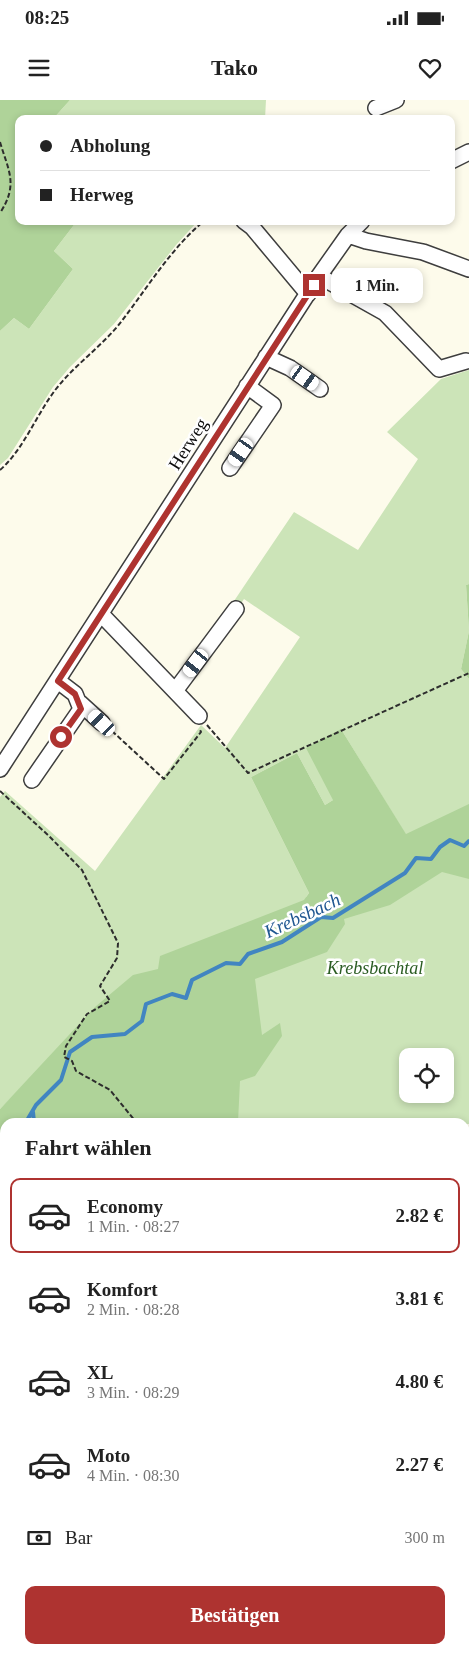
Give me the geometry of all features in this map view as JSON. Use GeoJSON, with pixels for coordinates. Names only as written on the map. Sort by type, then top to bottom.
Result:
{"type":"FeatureCollection","features":[{"type":"Feature","properties":{"kind":"street"},"geometry":{"type":"LineString","coordinates":[[376,109],[396,100]]}},
{"type":"Feature","properties":{"kind":"street"},"geometry":{"type":"LineString","coordinates":[[455,160],[469,152]]}},
{"type":"Feature","properties":{"kind":"street"},"geometry":{"type":"LineString","coordinates":[[248,225],[308,294]]}},
{"type":"Feature","properties":{"kind":"street","name":"Herweg"},"geometry":{"type":"LineString","coordinates":[[1,765],[58,681],[319,276],[354,226],[366,241],[423,252],[469,269]]}},
{"type":"Feature","properties":{"kind":"street"},"geometry":{"type":"LineString","coordinates":[[319,276],[385,312],[439,369],[466,361]]}},
{"type":"Feature","properties":{"kind":"street"},"geometry":{"type":"LineString","coordinates":[[266,357],[290,368],[320,389]]}},
{"type":"Feature","properties":{"kind":"street"},"geometry":{"type":"LineString","coordinates":[[230,468],[274,405],[247,386]]}},
{"type":"Feature","properties":{"kind":"street"},"geometry":{"type":"LineString","coordinates":[[175,691],[236,609]]}},
{"type":"Feature","properties":{"kind":"street"},"geometry":{"type":"LineString","coordinates":[[101,614],[175,691],[198,721]]}},
{"type":"Feature","properties":{"kind":"street"},"geometry":{"type":"LineString","coordinates":[[32,780],[81,709],[75,694],[58,681]]}},
{"type":"Feature","properties":{"kind":"street"},"geometry":{"type":"LineString","coordinates":[[80,704],[102,723]]}},
{"type":"Feature","properties":{"kind":"path"},"geometry":{"type":"LineString","coordinates":[[0,142],[11,175],[11,187],[0,213]]}},
{"type":"Feature","properties":{"kind":"path"},"geometry":{"type":"LineString","coordinates":[[0,470],[12,460],[56,389],[73,369],[117,326],[178,248],[200,225]]}},
{"type":"Feature","properties":{"kind":"path"},"geometry":{"type":"LineString","coordinates":[[198,721],[248,773],[469,672]]}},
{"type":"Feature","properties":{"kind":"path"},"geometry":{"type":"LineString","coordinates":[[102,723],[164,779],[201,732],[198,721]]}},
{"type":"Feature","properties":{"kind":"path"},"geometry":{"type":"LineString","coordinates":[[0,791],[49,836],[82,870],[118,943],[117,958],[100,986],[110,1001],[87,1014],[66,1046],[64,1057],[72,1061],[76,1071],[110,1090],[133,1118]]}},
{"type":"Feature","properties":{"kind":"green space"},"geometry":{"type":"Polygon","coordinates":[[[0,100],[70,100],[57,115],[15,115],[15,225],[74,225],[54,251],[73,269],[29,329],[14,318],[0,331],[0,100]]]}},
{"type":"Feature","properties":{"kind":"green space"},"geometry":{"type":"Polygon","coordinates":[[[70,100],[266,100],[265,115],[57,115],[70,100]]]}},
{"type":"Feature","properties":{"kind":"green space"},"geometry":{"type":"Polygon","coordinates":[[[74,225],[194,225],[176,245],[114,324],[70,367],[53,387],[8,458],[0,465],[0,331],[14,318],[29,329],[73,269],[54,251],[74,225]]]}},
{"type":"Feature","properties":{"kind":"green space","name":"Krebsbachtal"},"geometry":{"type":"Polygon","coordinates":[[[469,370],[469,584],[466,585],[469,631],[461,669],[469,679],[469,1118],[1,1118],[34,1074],[0,1109],[0,797],[5,791],[95,871],[201,725],[225,748],[300,637],[244,599],[240,605],[234,601],[294,512],[358,550],[418,459],[387,432],[441,379],[469,370]],[[341,729],[333,800],[325,805],[297,753],[251,777],[309,893],[306,897],[418,829],[406,835],[341,729]]]}},
{"type":"Feature","properties":{"kind":"green space"},"geometry":{"type":"Polygon","coordinates":[[[469,584],[469,631],[466,585],[469,584]]]}},
{"type":"Feature","properties":{"kind":"green space"},"geometry":{"type":"Polygon","coordinates":[[[469,631],[469,679],[461,669],[469,631]]]}},
{"type":"Feature","properties":{"kind":"green space"},"geometry":{"type":"Polygon","coordinates":[[[341,729],[406,834],[469,804],[469,879],[442,872],[390,905],[344,919],[345,924],[327,952],[255,979],[262,1035],[280,1023],[282,1036],[255,1076],[240,1081],[238,1118],[0,1118],[0,1109],[95,1007],[133,975],[158,969],[160,956],[304,900],[309,893],[251,777],[297,753],[325,805],[333,800],[306,748],[341,729]]]}},
{"type":"Feature","properties":{"kind":"waterway","name":"Krebsbach"},"geometry":{"type":"LineString","coordinates":[[28,1118],[36,1105],[61,1080],[70,1052],[92,1037],[125,1034],[142,1021],[146,1004],[172,994],[186,998],[192,980],[226,963],[240,964],[248,954],[282,942],[321,917],[333,918],[405,873],[416,858],[431,859],[440,847],[450,840],[464,846],[469,841]]}},
{"type":"Feature","properties":{"kind":"waterway","name":"Krebsbach"},"geometry":{"type":"LineString","coordinates":[[33,1112],[34,1118]]}},
{"type":"Feature","properties":{"kind":"route"},"geometry":{"type":"LineString","coordinates":[[61,737],[81,709],[75,694],[58,681],[314,285]]}}]}
